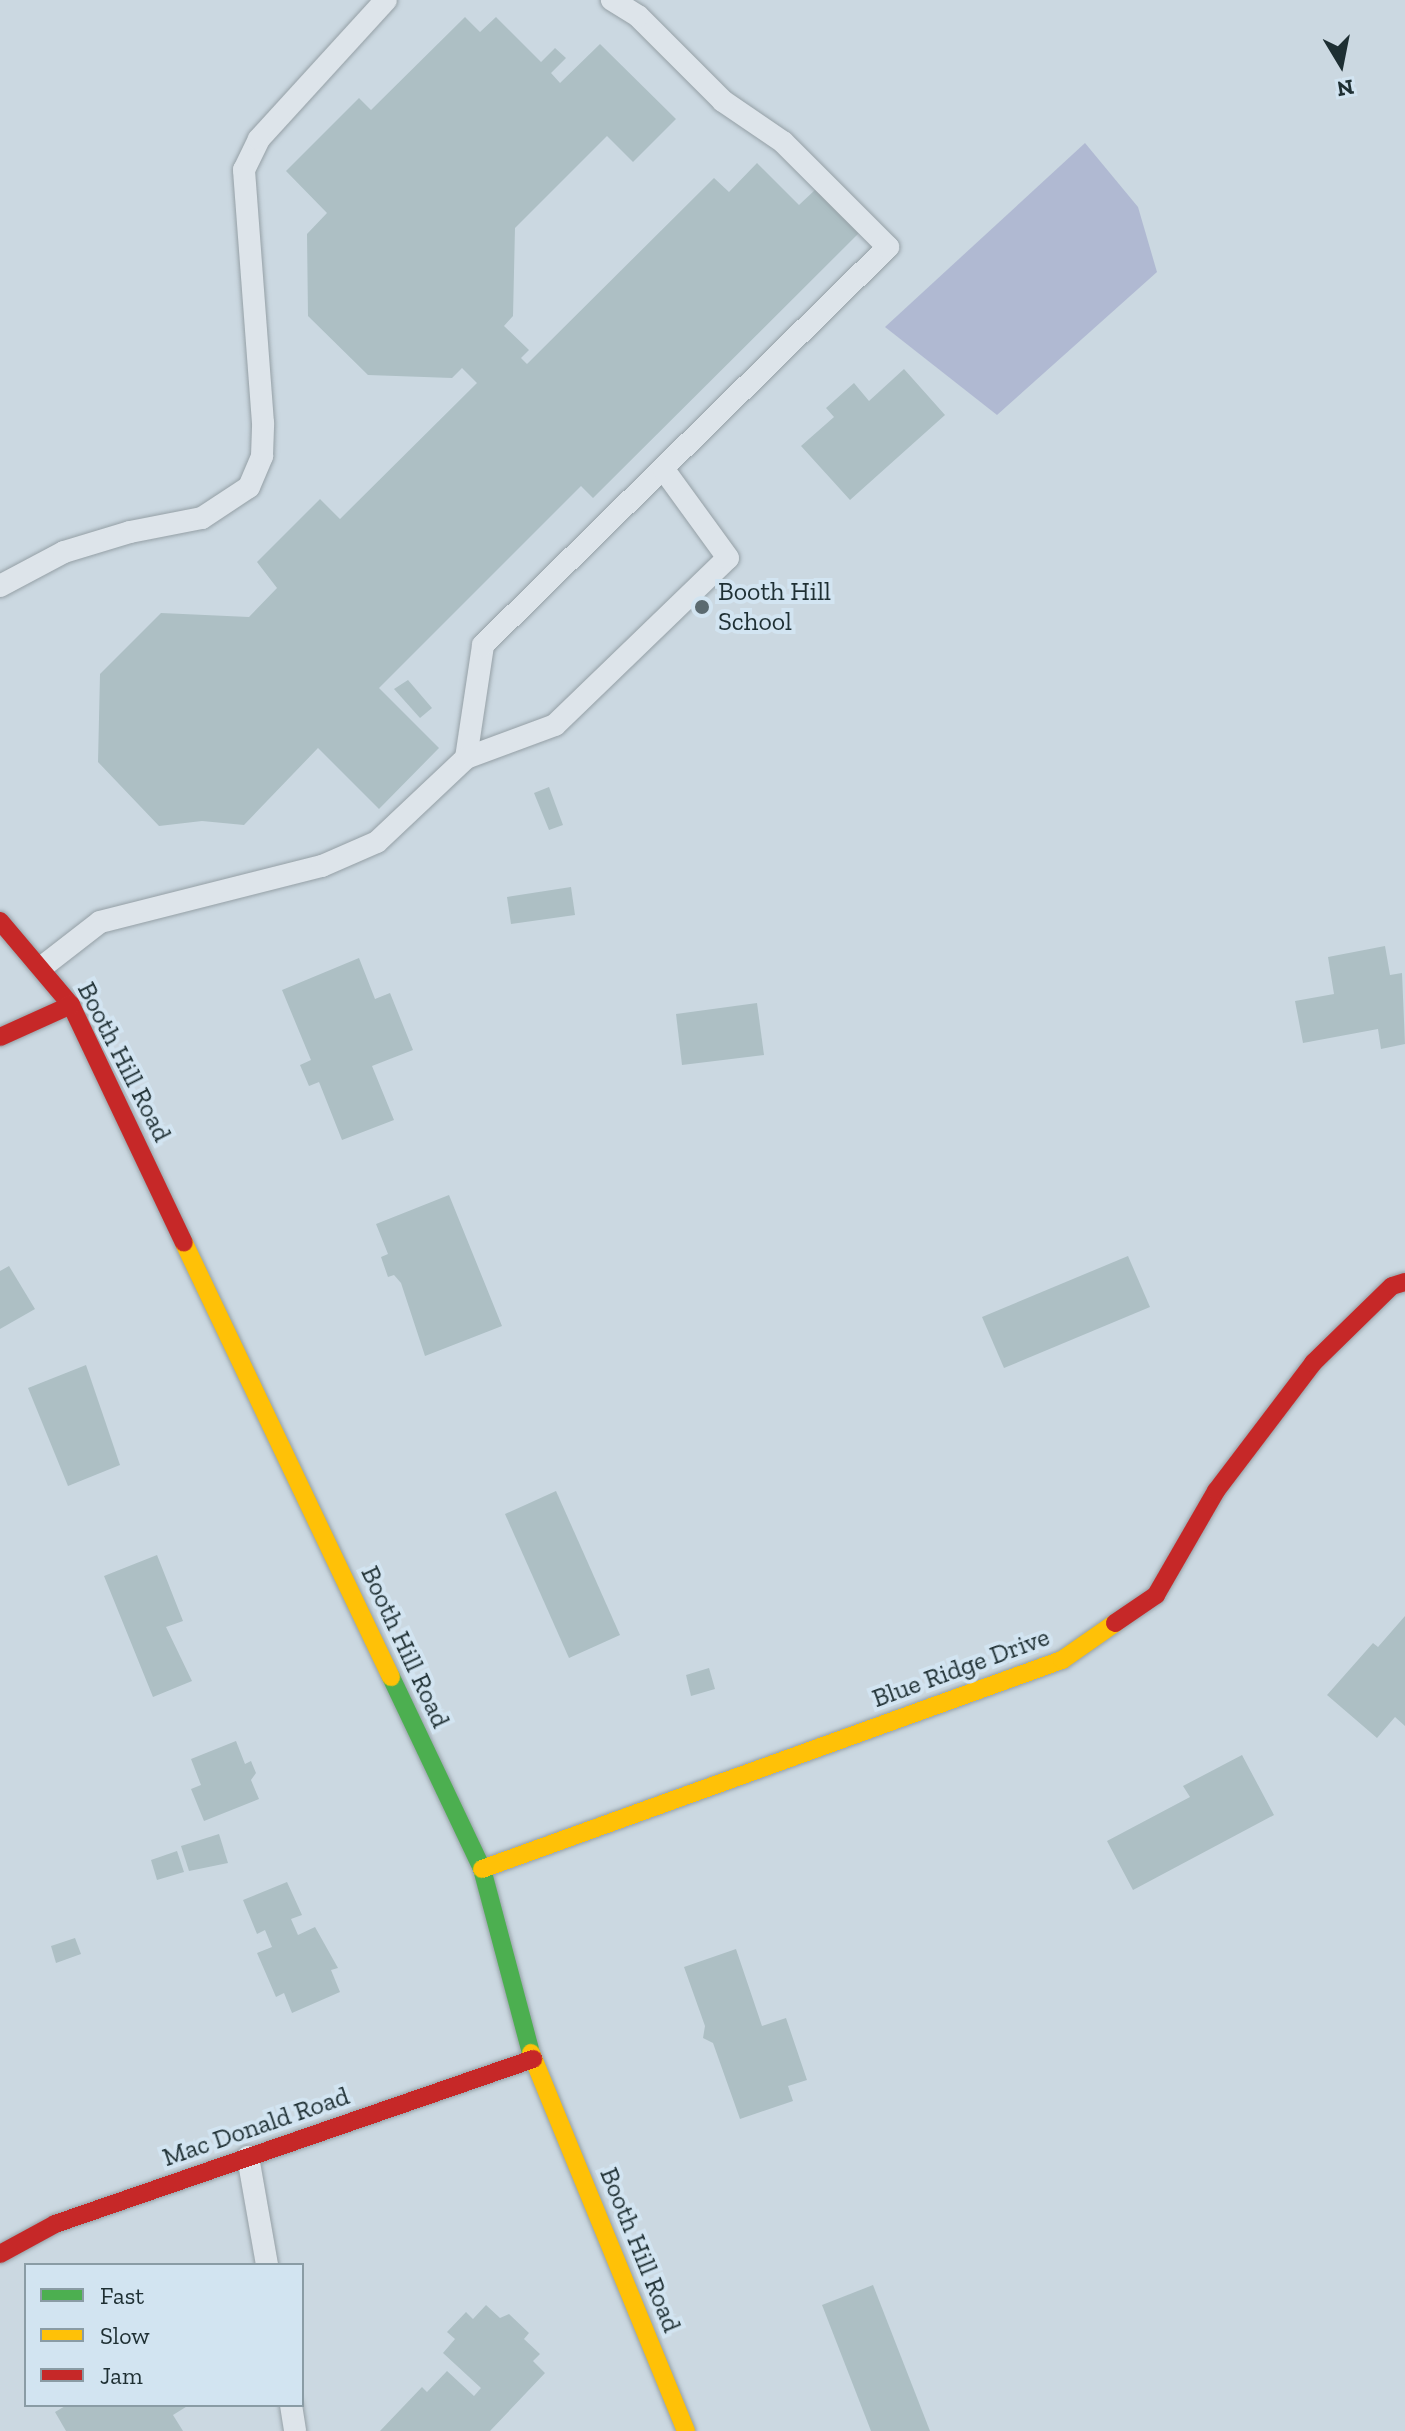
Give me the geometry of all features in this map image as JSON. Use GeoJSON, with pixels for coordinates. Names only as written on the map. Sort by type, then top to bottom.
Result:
{"type":"FeatureCollection","features":[{"type":"Feature","properties":{"kind":"street","name":"Booth Hill Road"},"geometry":{"type":"LineString","coordinates":[[0,921],[71,1005],[482,1869],[533,2059],[686,2431]]}},
{"type":"Feature","properties":{"kind":"street"},"geometry":{"type":"LineString","coordinates":[[0,1037],[71,1005]]}},
{"type":"Feature","properties":{"kind":"street","name":"Blue Ridge Drive"},"geometry":{"type":"LineString","coordinates":[[482,1869],[1062,1660],[1156,1595],[1216,1491],[1313,1363],[1392,1286],[1405,1282]]}},
{"type":"Feature","properties":{"kind":"street","name":"Mac Donald Road"},"geometry":{"type":"LineString","coordinates":[[0,2254],[55,2224],[533,2059]]}},
{"type":"Feature","properties":{"kind":"lane"},"geometry":{"type":"LineString","coordinates":[[0,586],[64,552],[130,532],[202,518],[249,487],[262,456],[263,423],[244,170],[259,139],[386,0]]}},
{"type":"Feature","properties":{"kind":"lane"},"geometry":{"type":"LineString","coordinates":[[466,758],[483,645],[888,247],[783,142],[723,101],[638,16],[612,0]]}},
{"type":"Feature","properties":{"kind":"lane"},"geometry":{"type":"LineString","coordinates":[[42,967],[100,922],[322,866],[377,842],[466,758],[555,725],[728,558],[664,470]]}},
{"type":"Feature","properties":{"kind":"lane"},"geometry":{"type":"LineString","coordinates":[[248,2157],[267,2263]]}},
{"type":"Feature","properties":{"kind":"lane"},"geometry":{"type":"LineString","coordinates":[[291,2407],[295,2431]]}},
{"type":"Feature","properties":{"kind":"shaded area"},"geometry":{"type":"Polygon","coordinates":[[[1085,143],[1138,207],[1157,272],[997,415],[885,327],[1085,143]]]}},
{"type":"Feature","properties":{"kind":"building"},"geometry":{"type":"Polygon","coordinates":[[[465,17],[480,32],[496,17],[541,62],[555,48],[566,58],[551,73],[560,83],[600,44],[676,119],[633,162],[607,136],[515,228],[513,316],[504,326],[529,350],[521,358],[527,364],[714,178],[729,192],[757,163],[799,205],[816,189],[860,232],[593,498],[581,486],[379,688],[439,748],[379,809],[318,748],[244,825],[202,821],[159,826],[98,762],[100,674],[161,613],[249,617],[277,588],[257,562],[320,499],[340,519],[477,383],[462,368],[452,378],[368,375],[308,316],[307,234],[327,213],[286,171],[359,98],[371,110],[465,17]]]}},
{"type":"Feature","properties":{"kind":"building"},"geometry":{"type":"Polygon","coordinates":[[[904,369],[945,415],[850,500],[801,446],[834,417],[826,408],[854,383],[869,401],[904,369]]]}},
{"type":"Feature","properties":{"kind":"building"},"geometry":{"type":"Polygon","coordinates":[[[408,680],[432,708],[420,718],[394,689],[408,680]]]}},
{"type":"Feature","properties":{"kind":"building"},"geometry":{"type":"Polygon","coordinates":[[[549,787],[563,825],[549,830],[534,793],[549,787]]]}},
{"type":"Feature","properties":{"kind":"building"},"geometry":{"type":"Polygon","coordinates":[[[571,887],[575,915],[511,924],[507,897],[571,887]]]}},
{"type":"Feature","properties":{"kind":"building"},"geometry":{"type":"Polygon","coordinates":[[[1385,946],[1390,975],[1402,973],[1405,1044],[1381,1049],[1378,1029],[1303,1043],[1295,1001],[1334,994],[1328,957],[1385,946]]]}},
{"type":"Feature","properties":{"kind":"building"},"geometry":{"type":"Polygon","coordinates":[[[359,958],[375,999],[390,993],[413,1050],[372,1066],[394,1120],[342,1140],[319,1082],[309,1086],[300,1065],[311,1060],[282,990],[359,958]]]}},
{"type":"Feature","properties":{"kind":"building"},"geometry":{"type":"Polygon","coordinates":[[[757,1003],[764,1055],[682,1065],[676,1014],[757,1003]]]}},
{"type":"Feature","properties":{"kind":"building"},"geometry":{"type":"Polygon","coordinates":[[[449,1195],[502,1326],[425,1356],[401,1283],[394,1275],[388,1277],[381,1257],[388,1254],[376,1224],[449,1195]]]}},
{"type":"Feature","properties":{"kind":"building"},"geometry":{"type":"Polygon","coordinates":[[[1128,1256],[1150,1307],[1004,1368],[982,1317],[1128,1256]]]}},
{"type":"Feature","properties":{"kind":"building"},"geometry":{"type":"Polygon","coordinates":[[[9,1266],[35,1309],[0,1329],[0,1271],[9,1266]]]}},
{"type":"Feature","properties":{"kind":"building"},"geometry":{"type":"Polygon","coordinates":[[[86,1365],[120,1465],[68,1486],[28,1388],[86,1365]]]}},
{"type":"Feature","properties":{"kind":"building"},"geometry":{"type":"Polygon","coordinates":[[[556,1491],[620,1635],[569,1658],[505,1514],[556,1491]]]}},
{"type":"Feature","properties":{"kind":"building"},"geometry":{"type":"Polygon","coordinates":[[[157,1555],[183,1621],[166,1627],[192,1681],[153,1697],[104,1576],[157,1555]]]}},
{"type":"Feature","properties":{"kind":"building"},"geometry":{"type":"Polygon","coordinates":[[[1405,1616],[1405,1726],[1395,1717],[1377,1738],[1327,1695],[1373,1643],[1378,1647],[1405,1616]]]}},
{"type":"Feature","properties":{"kind":"building"},"geometry":{"type":"Polygon","coordinates":[[[709,1668],[715,1689],[691,1696],[686,1675],[709,1668]]]}},
{"type":"Feature","properties":{"kind":"building"},"geometry":{"type":"Polygon","coordinates":[[[236,1741],[245,1764],[251,1761],[256,1773],[251,1780],[259,1799],[204,1821],[191,1789],[201,1785],[191,1759],[236,1741]]]}},
{"type":"Feature","properties":{"kind":"building"},"geometry":{"type":"Polygon","coordinates":[[[1242,1755],[1274,1815],[1133,1890],[1107,1841],[1190,1797],[1183,1786],[1242,1755]]]}},
{"type":"Feature","properties":{"kind":"building"},"geometry":{"type":"Polygon","coordinates":[[[219,1834],[228,1863],[189,1871],[181,1846],[219,1834]]]}},
{"type":"Feature","properties":{"kind":"building"},"geometry":{"type":"Polygon","coordinates":[[[177,1851],[184,1872],[157,1880],[151,1860],[177,1851]]]}},
{"type":"Feature","properties":{"kind":"building"},"geometry":{"type":"Polygon","coordinates":[[[287,1882],[302,1915],[291,1919],[298,1935],[315,1927],[338,1968],[331,1970],[340,1992],[292,2013],[284,1993],[276,1997],[257,1953],[272,1947],[265,1930],[257,1934],[243,1900],[287,1882]]]}},
{"type":"Feature","properties":{"kind":"building"},"geometry":{"type":"Polygon","coordinates":[[[75,1938],[81,1954],[56,1963],[51,1946],[75,1938]]]}},
{"type":"Feature","properties":{"kind":"building"},"geometry":{"type":"Polygon","coordinates":[[[736,1949],[762,2026],[786,2018],[807,2080],[788,2086],[793,2101],[740,2119],[713,2043],[703,2038],[705,2026],[684,1967],[736,1949]]]}},
{"type":"Feature","properties":{"kind":"building"},"geometry":{"type":"Polygon","coordinates":[[[873,2285],[930,2431],[871,2431],[822,2305],[873,2285]]]}},
{"type":"Feature","properties":{"kind":"building"},"geometry":{"type":"Polygon","coordinates":[[[486,2305],[500,2318],[509,2314],[529,2333],[524,2339],[540,2354],[533,2361],[545,2373],[490,2431],[380,2431],[422,2387],[427,2392],[447,2371],[474,2396],[481,2388],[443,2353],[455,2339],[447,2332],[466,2312],[473,2319],[486,2305]]]}},
{"type":"Feature","properties":{"kind":"building"},"geometry":{"type":"Polygon","coordinates":[[[64,2407],[186,2407],[173,2415],[183,2431],[66,2431],[55,2412],[64,2407]]]}},
{"type":"Feature","properties":{"kind":"traffic: fast"},"geometry":{"type":"LineString","coordinates":[[391,1677],[482,1869],[531,2053]]}},
{"type":"Feature","properties":{"kind":"traffic: slow"},"geometry":{"type":"LineString","coordinates":[[184,1243],[391,1677]]}},
{"type":"Feature","properties":{"kind":"traffic: slow"},"geometry":{"type":"LineString","coordinates":[[482,1869],[1062,1660],[1115,1623]]}},
{"type":"Feature","properties":{"kind":"traffic: slow"},"geometry":{"type":"LineString","coordinates":[[531,2053],[686,2431]]}},
{"type":"Feature","properties":{"kind":"traffic: jam"},"geometry":{"type":"LineString","coordinates":[[0,921],[71,1005],[184,1243]]}},
{"type":"Feature","properties":{"kind":"traffic: jam"},"geometry":{"type":"LineString","coordinates":[[0,1037],[71,1005]]}},
{"type":"Feature","properties":{"kind":"traffic: jam"},"geometry":{"type":"LineString","coordinates":[[1115,1623],[1156,1595],[1216,1491],[1313,1363],[1392,1286],[1405,1282]]}},
{"type":"Feature","properties":{"kind":"traffic: jam"},"geometry":{"type":"LineString","coordinates":[[0,2254],[55,2224],[533,2059]]}},
{"type":"Feature","properties":{"kind":"place","name":"Booth Hill School"},"geometry":{"type":"Point","coordinates":[702,607]}}]}
